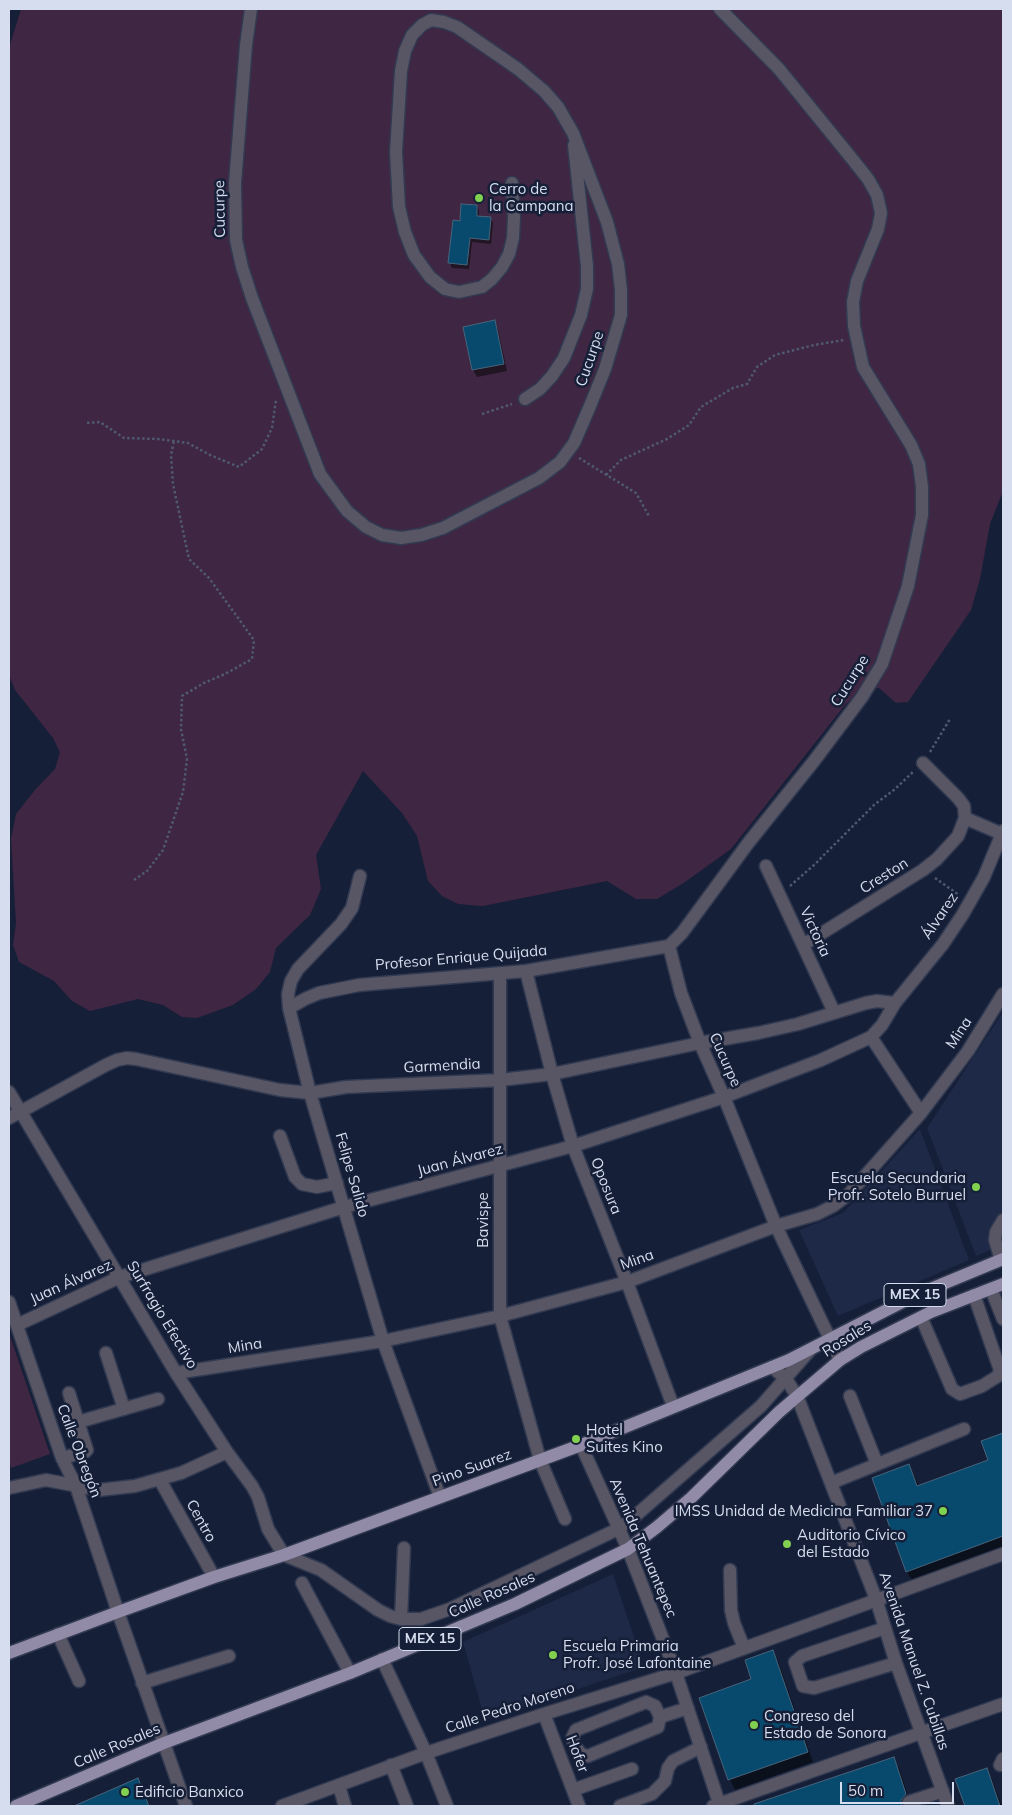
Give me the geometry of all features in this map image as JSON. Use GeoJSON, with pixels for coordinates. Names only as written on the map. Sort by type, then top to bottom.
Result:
{"type":"FeatureCollection","features":[{"type":"Feature","properties":{"kind":"main road","name":"Rosales"},"geometry":{"type":"LineString","coordinates":[[831,1338],[916,1295],[1002,1260]]}},
{"type":"Feature","properties":{"kind":"main road","name":"Rosales"},"geometry":{"type":"LineString","coordinates":[[797,1396],[840,1360],[861,1347],[921,1317],[997,1286]]}},
{"type":"Feature","properties":{"kind":"main road","name":"Pino Suarez"},"geometry":{"type":"LineString","coordinates":[[118,1612],[214,1577],[284,1555],[581,1445],[772,1367],[831,1338]]}},
{"type":"Feature","properties":{"kind":"main road","name":"Calle Rosales"},"geometry":{"type":"LineString","coordinates":[[16,1806],[164,1743],[350,1673],[516,1604],[628,1549],[691,1498],[797,1396]]}},
{"type":"Feature","properties":{"kind":"main road","name":"MEX 15"},"geometry":{"type":"LineString","coordinates":[[9,1653],[118,1612]]}},
{"type":"Feature","properties":{"kind":"street","name":"Cucurpe"},"geometry":{"type":"LineString","coordinates":[[251,9],[246,45],[235,183],[236,240],[252,298],[320,474],[347,511],[360,522],[382,535],[401,538],[421,535],[443,528],[539,478],[560,462],[574,443],[605,369],[621,315],[618,264],[608,222],[573,133],[558,107],[544,91],[475,38],[457,27],[431,20],[422,25],[412,36],[405,51],[400,71],[396,152],[399,207],[414,255],[430,276],[445,289],[459,292],[482,286],[492,279],[502,267],[512,238],[514,216],[512,184]]}},
{"type":"Feature","properties":{"kind":"street","name":"Cucurpe"},"geometry":{"type":"LineString","coordinates":[[720,9],[779,69],[863,173],[878,195],[881,213],[878,229],[857,281],[853,302],[856,340],[864,367],[912,445],[919,464],[922,487],[922,514],[906,595],[882,664],[862,696],[814,761],[749,842],[682,933],[670,946],[680,993],[700,1043],[776,1226],[840,1360]]}},
{"type":"Feature","properties":{"kind":"street"},"geometry":{"type":"LineString","coordinates":[[525,399],[540,389],[552,376],[564,358],[581,315],[587,289],[587,266],[573,133]]}},
{"type":"Feature","properties":{"kind":"street"},"geometry":{"type":"LineString","coordinates":[[923,763],[962,802],[966,811],[965,818],[1003,833]]}},
{"type":"Feature","properties":{"kind":"street","name":"Creston"},"geometry":{"type":"LineString","coordinates":[[803,944],[923,870],[954,842],[965,818]]}},
{"type":"Feature","properties":{"kind":"street","name":"Álvarez"},"geometry":{"type":"LineString","coordinates":[[890,1002],[943,944],[984,877],[1003,833]]}},
{"type":"Feature","properties":{"kind":"street","name":"Victoria"},"geometry":{"type":"LineString","coordinates":[[766,866],[834,1012]]}},
{"type":"Feature","properties":{"kind":"street","name":"Felipe Salido"},"geometry":{"type":"LineString","coordinates":[[360,876],[352,908],[341,924],[298,969],[291,981],[288,994],[289,1008],[310,1093],[383,1341],[440,1497]]}},
{"type":"Feature","properties":{"kind":"street","name":"Profesor Enrique Quijada"},"geometry":{"type":"LineString","coordinates":[[289,1008],[319,993],[360,985],[526,971],[670,946]]}},
{"type":"Feature","properties":{"kind":"street","name":"Oposura"},"geometry":{"type":"LineString","coordinates":[[526,971],[552,1074],[573,1146],[674,1406]]}},
{"type":"Feature","properties":{"kind":"street","name":"Bavispe"},"geometry":{"type":"LineString","coordinates":[[500,974],[500,1316],[540,1460],[565,1519]]}},
{"type":"Feature","properties":{"kind":"street","name":"Mina"},"geometry":{"type":"LineString","coordinates":[[176,1372],[383,1341],[500,1316],[627,1282],[776,1226],[817,1214],[833,1206],[849,1194],[921,1113],[968,1051],[1003,994]]}},
{"type":"Feature","properties":{"kind":"street","name":"Garmendia"},"geometry":{"type":"LineString","coordinates":[[14,1115],[106,1065],[127,1058],[280,1090],[310,1093],[346,1088],[500,1080],[552,1074],[781,1028],[866,1003],[890,1002]]}},
{"type":"Feature","properties":{"kind":"street","name":"Juan Álvarez"},"geometry":{"type":"LineString","coordinates":[[17,1325],[120,1277],[344,1207],[573,1146],[724,1097],[821,1060],[871,1037],[882,1025],[890,1002]]}},
{"type":"Feature","properties":{"kind":"street"},"geometry":{"type":"LineString","coordinates":[[871,1037],[921,1113]]}},
{"type":"Feature","properties":{"kind":"street","name":"Surfragio Efectivo"},"geometry":{"type":"LineString","coordinates":[[9,1092],[14,1115],[120,1277],[176,1372],[227,1452],[252,1486],[258,1497],[268,1529],[284,1555]]}},
{"type":"Feature","properties":{"kind":"street"},"geometry":{"type":"LineString","coordinates":[[280,1136],[295,1177],[302,1184],[317,1188],[337,1183]]}},
{"type":"Feature","properties":{"kind":"street"},"geometry":{"type":"LineString","coordinates":[[1002,1260],[995,1240],[996,1232],[1003,1220]]}},
{"type":"Feature","properties":{"kind":"street"},"geometry":{"type":"LineString","coordinates":[[997,1286],[1003,1319]]}},
{"type":"Feature","properties":{"kind":"street"},"geometry":{"type":"LineString","coordinates":[[921,1317],[952,1389],[960,1394],[982,1386],[998,1376],[1000,1370],[974,1295]]}},
{"type":"Feature","properties":{"kind":"street","name":"Calle Obregón"},"geometry":{"type":"LineString","coordinates":[[9,1302],[62,1458],[76,1486],[142,1683],[186,1806]]}},
{"type":"Feature","properties":{"kind":"street","name":"Calle Rosales"},"geometry":{"type":"LineString","coordinates":[[284,1555],[321,1570],[378,1610],[401,1619],[421,1619],[450,1609],[618,1529],[761,1406],[811,1349]]}},
{"type":"Feature","properties":{"kind":"street"},"geometry":{"type":"LineString","coordinates":[[106,1353],[124,1409]]}},
{"type":"Feature","properties":{"kind":"street","name":"Avenida Manuel Z. Cubillas"},"geometry":{"type":"LineString","coordinates":[[772,1367],[786,1379],[797,1396],[876,1599],[896,1663],[948,1806]]}},
{"type":"Feature","properties":{"kind":"street"},"geometry":{"type":"LineString","coordinates":[[62,1458],[87,1450],[69,1393]]}},
{"type":"Feature","properties":{"kind":"street"},"geometry":{"type":"LineString","coordinates":[[850,1396],[877,1464]]}},
{"type":"Feature","properties":{"kind":"street"},"geometry":{"type":"LineString","coordinates":[[78,1422],[158,1400]]}},
{"type":"Feature","properties":{"kind":"street"},"geometry":{"type":"LineString","coordinates":[[831,1483],[964,1429]]}},
{"type":"Feature","properties":{"kind":"street","name":"Avenida Tehuantepec"},"geometry":{"type":"LineString","coordinates":[[581,1445],[628,1549],[676,1673],[701,1747],[717,1806]]}},
{"type":"Feature","properties":{"kind":"street"},"geometry":{"type":"LineString","coordinates":[[9,1488],[46,1480],[99,1490],[135,1486],[181,1473],[227,1452]]}},
{"type":"Feature","properties":{"kind":"street","name":"Centro"},"geometry":{"type":"LineString","coordinates":[[160,1480],[214,1577]]}},
{"type":"Feature","properties":{"kind":"street"},"geometry":{"type":"LineString","coordinates":[[401,1619],[404,1548]]}},
{"type":"Feature","properties":{"kind":"street","name":"Calle Pedro Moreno"},"geometry":{"type":"LineString","coordinates":[[282,1806],[312,1801],[339,1786],[391,1765],[544,1714],[676,1673],[1003,1554]]}},
{"type":"Feature","properties":{"kind":"street"},"geometry":{"type":"LineString","coordinates":[[730,1570],[731,1610],[744,1648]]}},
{"type":"Feature","properties":{"kind":"street"},"geometry":{"type":"LineString","coordinates":[[302,1583],[350,1673]]}},
{"type":"Feature","properties":{"kind":"street"},"geometry":{"type":"LineString","coordinates":[[884,1628],[802,1656],[795,1662],[803,1686],[814,1688],[896,1663]]}},
{"type":"Feature","properties":{"kind":"street"},"geometry":{"type":"LineString","coordinates":[[58,1634],[79,1681]]}},
{"type":"Feature","properties":{"kind":"street"},"geometry":{"type":"LineString","coordinates":[[142,1683],[228,1656]]}},
{"type":"Feature","properties":{"kind":"street"},"geometry":{"type":"LineString","coordinates":[[382,1659],[426,1753],[447,1806]]}},
{"type":"Feature","properties":{"kind":"street"},"geometry":{"type":"LineString","coordinates":[[646,1702],[655,1706],[660,1717],[658,1727],[588,1756],[581,1754],[572,1738],[576,1730],[646,1702]]}},
{"type":"Feature","properties":{"kind":"street"},"geometry":{"type":"LineString","coordinates":[[717,1806],[1003,1704]]}},
{"type":"Feature","properties":{"kind":"street"},"geometry":{"type":"LineString","coordinates":[[660,1717],[688,1708]]}},
{"type":"Feature","properties":{"kind":"street","name":"Hofer"},"geometry":{"type":"LineString","coordinates":[[544,1714],[579,1806]]}},
{"type":"Feature","properties":{"kind":"street"},"geometry":{"type":"LineString","coordinates":[[620,1806],[652,1794],[665,1781],[668,1768],[673,1761],[701,1747]]}},
{"type":"Feature","properties":{"kind":"street"},"geometry":{"type":"LineString","coordinates":[[391,1765],[408,1806]]}},
{"type":"Feature","properties":{"kind":"street"},"geometry":{"type":"LineString","coordinates":[[573,1790],[632,1769]]}},
{"type":"Feature","properties":{"kind":"street"},"geometry":{"type":"LineString","coordinates":[[339,1786],[345,1806]]}},
{"type":"Feature","properties":{"kind":"street"},"geometry":{"type":"LineString","coordinates":[[909,1802],[942,1791]]}},
{"type":"Feature","properties":{"kind":"path"},"geometry":{"type":"LineString","coordinates":[[606,475],[621,460],[667,439],[689,425],[701,407],[733,388],[747,384],[757,367],[775,355],[839,340],[856,340]]}},
{"type":"Feature","properties":{"kind":"path"},"geometry":{"type":"LineString","coordinates":[[88,423],[100,422],[124,438],[188,443],[210,455],[239,466],[262,449],[272,428],[276,399]]}},
{"type":"Feature","properties":{"kind":"path"},"geometry":{"type":"LineString","coordinates":[[482,414],[525,399]]}},
{"type":"Feature","properties":{"kind":"path"},"geometry":{"type":"LineString","coordinates":[[134,880],[147,871],[164,850],[183,792],[187,759],[181,729],[182,696],[252,658],[254,640],[209,578],[189,559],[173,484],[171,455],[174,441]]}},
{"type":"Feature","properties":{"kind":"path"},"geometry":{"type":"LineString","coordinates":[[568,452],[636,493],[649,516]]}},
{"type":"Feature","properties":{"kind":"path"},"geometry":{"type":"LineString","coordinates":[[779,895],[814,865],[874,805],[895,789],[923,763],[950,719]]}},
{"type":"Feature","properties":{"kind":"path"},"geometry":{"type":"LineString","coordinates":[[923,870],[970,902]]}},
{"type":"Feature","properties":{"kind":"shaded area","name":"Cerro de la Campana"},"geometry":{"type":"Polygon","coordinates":[[[21,9],[1003,9],[1003,491],[990,524],[980,579],[971,610],[908,702],[896,703],[879,688],[859,692],[845,705],[731,849],[685,882],[657,899],[636,899],[607,881],[483,906],[458,904],[442,896],[428,881],[417,836],[402,813],[363,771],[316,855],[321,889],[310,915],[276,948],[270,972],[256,989],[233,1005],[197,1018],[182,1017],[163,1005],[138,999],[90,1011],[72,1001],[54,981],[19,962],[13,945],[16,923],[11,839],[16,814],[55,769],[60,752],[53,738],[15,690],[9,675],[9,48],[21,9]]]}},
{"type":"Feature","properties":{"kind":"shaded area","name":"Escuela Secundaria Profr. Sotelo Burruel"},"geometry":{"type":"Polygon","coordinates":[[[1003,1012],[1003,1245],[976,1256],[927,1128],[1003,1012]]]}},
{"type":"Feature","properties":{"kind":"shaded area"},"geometry":{"type":"Polygon","coordinates":[[[920,1129],[969,1260],[838,1316],[799,1230],[843,1213],[920,1129]]]}},
{"type":"Feature","properties":{"kind":"shaded area"},"geometry":{"type":"Polygon","coordinates":[[[9,1333],[50,1454],[11,1468],[9,1461],[9,1333]]]}},
{"type":"Feature","properties":{"kind":"shaded area","name":"Escuela Primaria Profr. José Lafontaine"},"geometry":{"type":"Polygon","coordinates":[[[613,1574],[644,1667],[485,1720],[463,1642],[613,1574]]]}},
{"type":"Feature","properties":{"kind":"building"},"geometry":{"type":"Polygon","coordinates":[[[461,204],[477,205],[477,216],[491,217],[489,240],[470,238],[467,265],[448,263],[453,220],[460,221],[461,204]]]}},
{"type":"Feature","properties":{"kind":"building"},"geometry":{"type":"Polygon","coordinates":[[[495,320],[504,364],[472,370],[463,327],[495,320]]]}},
{"type":"Feature","properties":{"kind":"building","name":"IMSS Unidad de Medicina Familiar 37"},"geometry":{"type":"Polygon","coordinates":[[[1003,1433],[1003,1536],[906,1572],[872,1478],[909,1464],[917,1486],[988,1460],[981,1441],[1003,1433]]]}},
{"type":"Feature","properties":{"kind":"building","name":"Congreso del Estado de Sonora"},"geometry":{"type":"Polygon","coordinates":[[[773,1650],[808,1752],[728,1780],[699,1698],[751,1679],[745,1660],[773,1650]]]}},
{"type":"Feature","properties":{"kind":"building"},"geometry":{"type":"Polygon","coordinates":[[[894,1757],[906,1794],[901,1800],[902,1806],[754,1806],[754,1804],[894,1757]]]}},
{"type":"Feature","properties":{"kind":"building"},"geometry":{"type":"Polygon","coordinates":[[[987,1768],[1000,1806],[965,1806],[955,1779],[987,1768]]]}},
{"type":"Feature","properties":{"kind":"building","name":"Edificio Banxico"},"geometry":{"type":"Polygon","coordinates":[[[138,1778],[149,1806],[74,1806],[138,1778]]]}},
{"type":"Feature","properties":{"kind":"place","name":"Cerro de la Campana"},"geometry":{"type":"Point","coordinates":[479,198]}},
{"type":"Feature","properties":{"kind":"place","name":"Escuela Secundaria Profr. Sotelo Burruel"},"geometry":{"type":"Point","coordinates":[976,1187]}},
{"type":"Feature","properties":{"kind":"place","name":"Hotel Suites Kino"},"geometry":{"type":"Point","coordinates":[576,1439]}},
{"type":"Feature","properties":{"kind":"place","name":"IMSS Unidad de Medicina Familiar 37"},"geometry":{"type":"Point","coordinates":[943,1511]}},
{"type":"Feature","properties":{"kind":"place","name":"Auditorio Cívico del Estado"},"geometry":{"type":"Point","coordinates":[787,1544]}},
{"type":"Feature","properties":{"kind":"place","name":"Escuela Primaria Profr. José Lafontaine"},"geometry":{"type":"Point","coordinates":[553,1655]}},
{"type":"Feature","properties":{"kind":"place","name":"Congreso del Estado de Sonora"},"geometry":{"type":"Point","coordinates":[754,1725]}},
{"type":"Feature","properties":{"kind":"place","name":"Edificio Banxico"},"geometry":{"type":"Point","coordinates":[125,1792]}}]}
